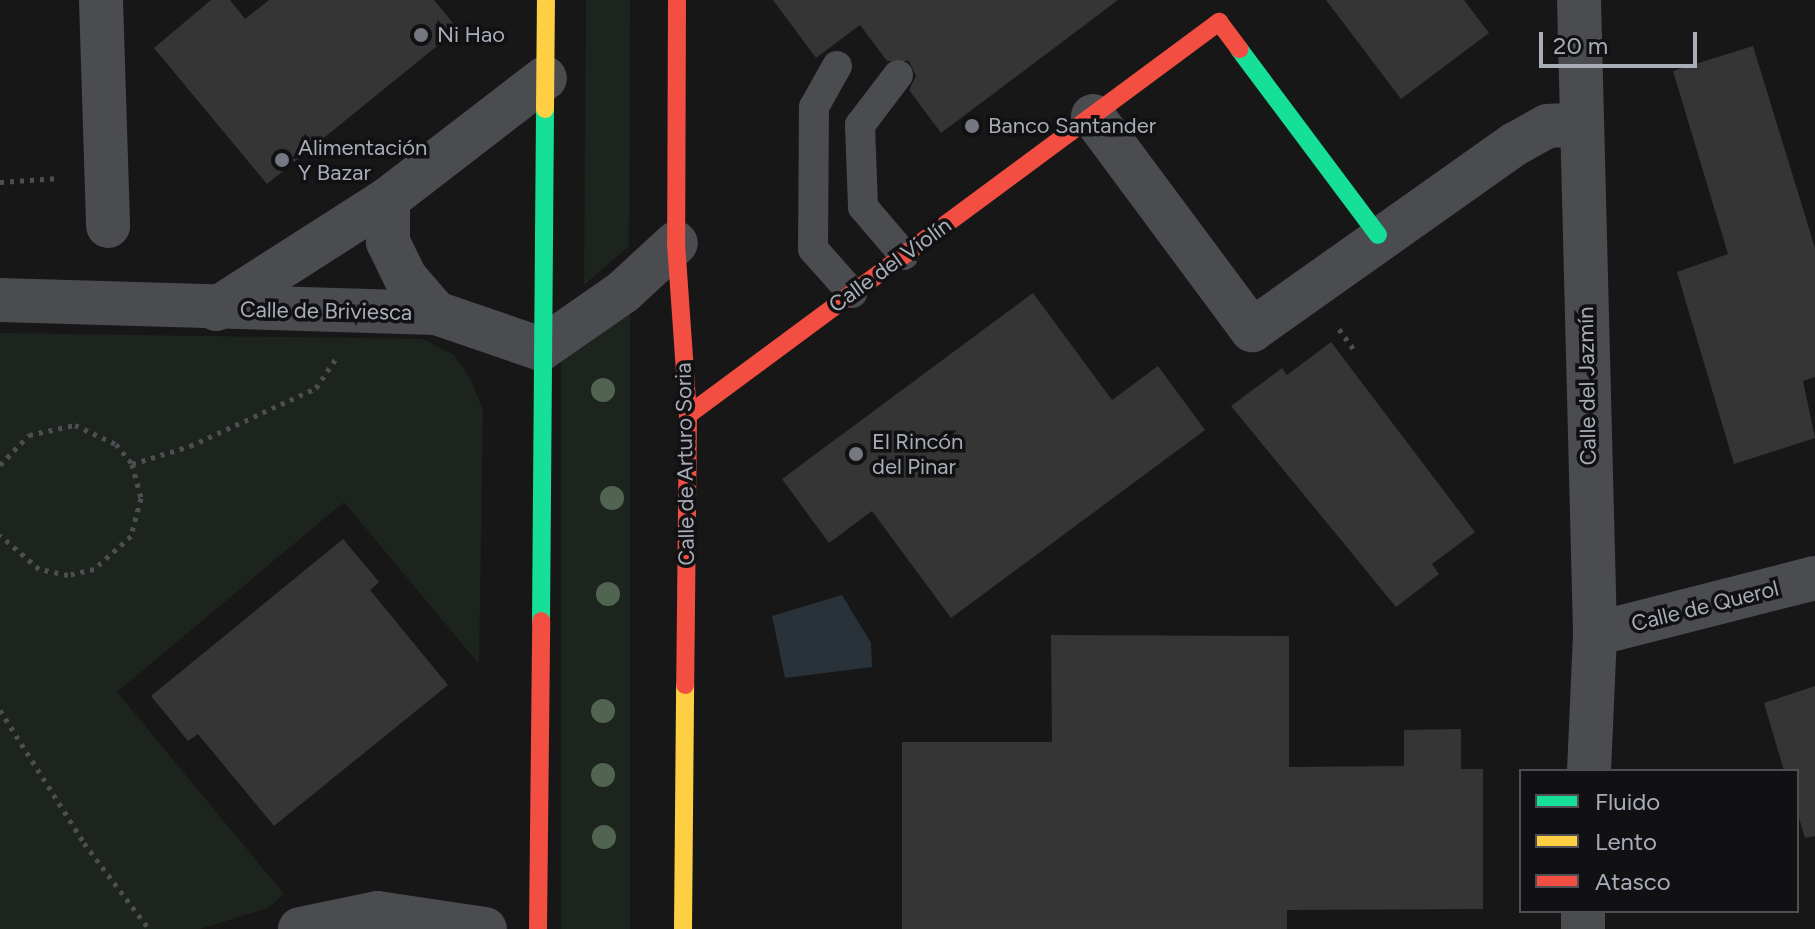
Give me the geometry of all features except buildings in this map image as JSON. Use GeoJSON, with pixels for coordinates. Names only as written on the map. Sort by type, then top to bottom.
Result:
{"type":"FeatureCollection","features":[{"type":"Feature","properties":{"kind":"main road"},"geometry":{"type":"LineString","coordinates":[[538,929],[546,0]]}},
{"type":"Feature","properties":{"kind":"main road","name":"Calle de Arturo Soria"},"geometry":{"type":"LineString","coordinates":[[677,0],[676,243],[688,415],[683,929]]}},
{"type":"Feature","properties":{"kind":"main road","name":"Calle del Violín"},"geometry":{"type":"LineString","coordinates":[[688,415],[1219,22],[1378,235]]}},
{"type":"Feature","properties":{"kind":"street"},"geometry":{"type":"LineString","coordinates":[[101,0],[108,226]]}},
{"type":"Feature","properties":{"kind":"street","name":"Calle del Jazmín"},"geometry":{"type":"LineString","coordinates":[[1579,0],[1595,634],[1589,769]]}},
{"type":"Feature","properties":{"kind":"street","name":"Calle de Briviesca"},"geometry":{"type":"LineString","coordinates":[[216,309],[388,199],[545,78]]}},
{"type":"Feature","properties":{"kind":"street"},"geometry":{"type":"LineString","coordinates":[[1093,116],[1252,330],[1378,235],[1547,126],[1581,124]]}},
{"type":"Feature","properties":{"kind":"street","name":"Calle de Briviesca"},"geometry":{"type":"LineString","coordinates":[[388,199],[388,242],[405,277],[436,313]]}},
{"type":"Feature","properties":{"kind":"street"},"geometry":{"type":"LineString","coordinates":[[541,349],[623,292],[676,243]]}},
{"type":"Feature","properties":{"kind":"street","name":"Calle de Briviesca"},"geometry":{"type":"LineString","coordinates":[[0,300],[216,309],[436,313],[541,349]]}},
{"type":"Feature","properties":{"kind":"street","name":"Calle de Querol"},"geometry":{"type":"LineString","coordinates":[[1595,634],[1815,578]]}},
{"type":"Feature","properties":{"kind":"street"},"geometry":{"type":"LineString","coordinates":[[300,929],[377,913],[485,929]]}},
{"type":"Feature","properties":{"kind":"lane"},"geometry":{"type":"LineString","coordinates":[[837,66],[814,107],[813,249],[852,293]]}},
{"type":"Feature","properties":{"kind":"lane"},"geometry":{"type":"LineString","coordinates":[[898,75],[860,125],[863,207],[904,255]]}},
{"type":"Feature","properties":{"kind":"path"},"geometry":{"type":"LineString","coordinates":[[132,464],[190,446],[316,388],[343,349]]}},
{"type":"Feature","properties":{"kind":"path"},"geometry":{"type":"LineString","coordinates":[[0,465],[29,435],[53,425],[100,433],[132,464],[141,498],[131,536],[94,569],[68,575],[39,569],[0,535]]}},
{"type":"Feature","properties":{"kind":"path"},"geometry":{"type":"LineString","coordinates":[[0,710],[84,843],[149,929]]}},
{"type":"Feature","properties":{"kind":"shaded area"},"geometry":{"type":"Polygon","coordinates":[[[586,0],[630,0],[629,246],[584,285],[586,0]]]}},
{"type":"Feature","properties":{"kind":"shaded area"},"geometry":{"type":"Polygon","coordinates":[[[561,312],[630,312],[630,929],[561,929],[561,312]]]}},
{"type":"Feature","properties":{"kind":"shaded area"},"geometry":{"type":"Polygon","coordinates":[[[0,333],[423,339],[454,355],[470,378],[483,410],[479,664],[344,502],[117,692],[284,894],[268,908],[200,929],[0,929],[0,333]]]}},
{"type":"Feature","properties":{"kind":"shaded area"},"geometry":{"type":"Polygon","coordinates":[[[842,595],[871,643],[872,667],[785,678],[772,616],[842,595]]]}},
{"type":"Feature","properties":{"kind":"traffic: fast"},"geometry":{"type":"LineString","coordinates":[[1239,49],[1378,235]]}},
{"type":"Feature","properties":{"kind":"traffic: fast"},"geometry":{"type":"LineString","coordinates":[[541,621],[545,109]]}},
{"type":"Feature","properties":{"kind":"traffic: slow"},"geometry":{"type":"LineString","coordinates":[[545,109],[546,0]]}},
{"type":"Feature","properties":{"kind":"traffic: slow"},"geometry":{"type":"LineString","coordinates":[[683,929],[685,685]]}},
{"type":"Feature","properties":{"kind":"traffic: jam"},"geometry":{"type":"LineString","coordinates":[[677,0],[676,243],[688,415],[685,685]]}},
{"type":"Feature","properties":{"kind":"traffic: jam"},"geometry":{"type":"LineString","coordinates":[[688,415],[1219,22],[1239,49]]}},
{"type":"Feature","properties":{"kind":"traffic: jam"},"geometry":{"type":"LineString","coordinates":[[538,929],[541,621]]}},
{"type":"Feature","properties":{"kind":"place","name":"Ni Hao"},"geometry":{"type":"Point","coordinates":[421,35]}},
{"type":"Feature","properties":{"kind":"place","name":"Banco Santander"},"geometry":{"type":"Point","coordinates":[972,126]}},
{"type":"Feature","properties":{"kind":"place","name":"Alimentación Y Bazar"},"geometry":{"type":"Point","coordinates":[282,160]}},
{"type":"Feature","properties":{"kind":"place","name":"El Rincón del Pinar"},"geometry":{"type":"Point","coordinates":[856,454]}}]}
